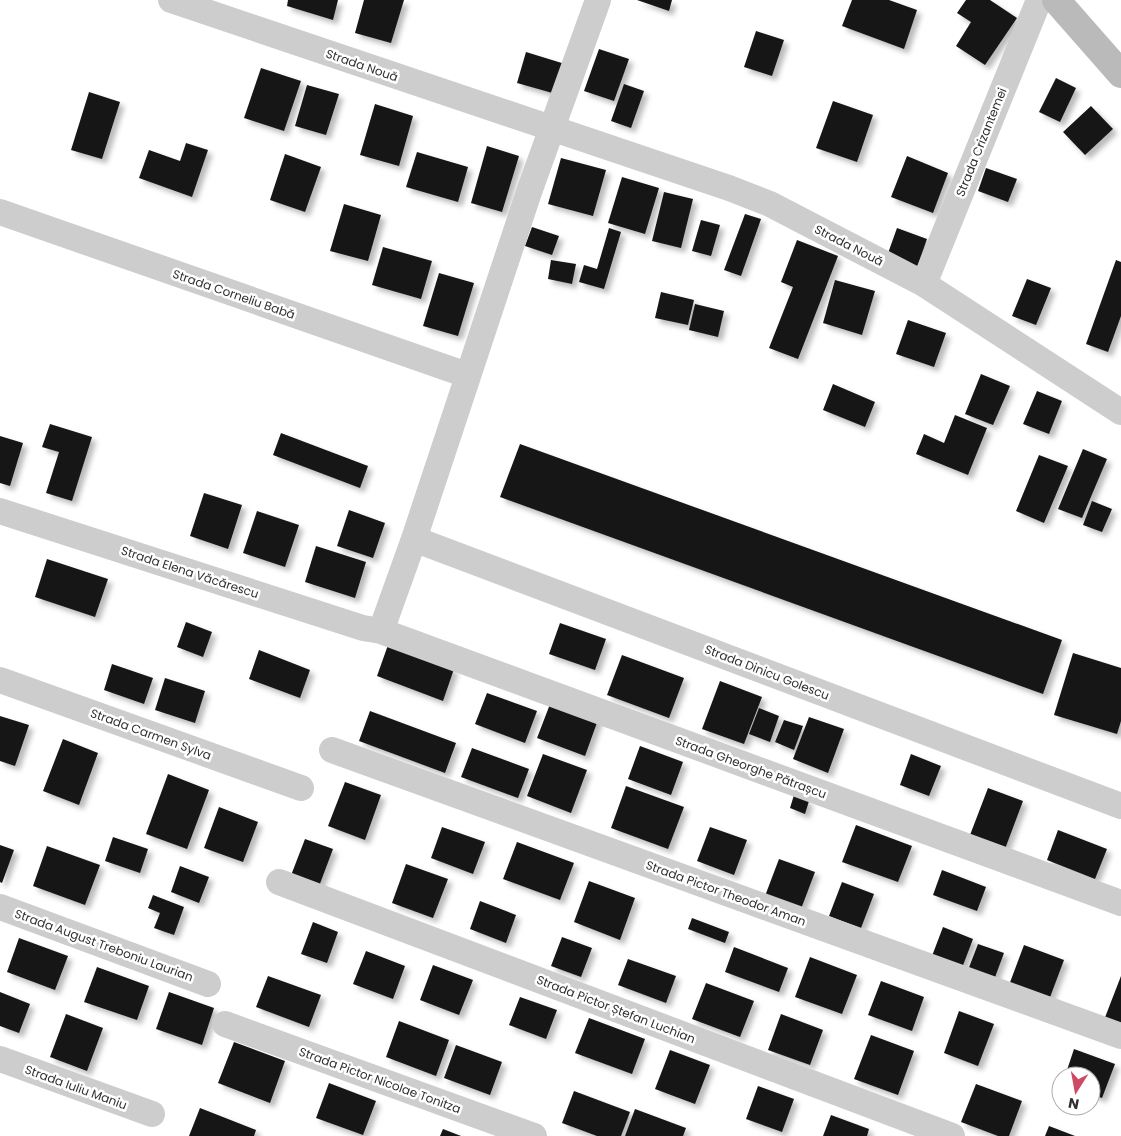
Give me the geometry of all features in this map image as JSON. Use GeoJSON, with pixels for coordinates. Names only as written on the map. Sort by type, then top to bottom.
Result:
{"type":"FeatureCollection","features":[{"type":"Feature","properties":{"kind":"main road"},"geometry":{"type":"LineString","coordinates":[[1056,0],[1121,74]]}},
{"type":"Feature","properties":{"kind":"street"},"geometry":{"type":"LineString","coordinates":[[381,631],[414,539],[535,175],[598,0]]}},
{"type":"Feature","properties":{"kind":"street","name":"Strada Crizantemei"},"geometry":{"type":"LineString","coordinates":[[924,284],[1039,0]]}},
{"type":"Feature","properties":{"kind":"street","name":"Strada Nouă"},"geometry":{"type":"LineString","coordinates":[[178,1],[729,188],[770,204],[924,284],[1121,412]]}},
{"type":"Feature","properties":{"kind":"street","name":"Strada Corneliu Babă"},"geometry":{"type":"LineString","coordinates":[[0,212],[468,375]]}},
{"type":"Feature","properties":{"kind":"street","name":"Strada Elena Văcărescu"},"geometry":{"type":"LineString","coordinates":[[0,510],[363,628],[381,631]]}},
{"type":"Feature","properties":{"kind":"street","name":"Strada Dinicu Golescu"},"geometry":{"type":"LineString","coordinates":[[414,539],[1121,806]]}},
{"type":"Feature","properties":{"kind":"street","name":"Strada Gheorghe Pătrașcu"},"geometry":{"type":"LineString","coordinates":[[381,631],[1121,903]]}},
{"type":"Feature","properties":{"kind":"street","name":"Strada Carmen Sylva"},"geometry":{"type":"LineString","coordinates":[[0,680],[301,788]]}},
{"type":"Feature","properties":{"kind":"street","name":"Strada Pictor Theodor Aman"},"geometry":{"type":"LineString","coordinates":[[332,750],[1121,1036]]}},
{"type":"Feature","properties":{"kind":"street","name":"Strada Pictor Ștefan Luchian"},"geometry":{"type":"LineString","coordinates":[[279,882],[952,1136]]}},
{"type":"Feature","properties":{"kind":"street","name":"Strada August Treboniu Laurian"},"geometry":{"type":"LineString","coordinates":[[0,907],[208,984]]}},
{"type":"Feature","properties":{"kind":"street","name":"Strada Pictor Nicolae Tonitza"},"geometry":{"type":"LineString","coordinates":[[225,1024],[534,1136]]}},
{"type":"Feature","properties":{"kind":"street","name":"Strada Iuliu Maniu"},"geometry":{"type":"LineString","coordinates":[[0,1059],[152,1114]]}},
{"type":"Feature","properties":{"kind":"building"},"geometry":{"type":"Polygon","coordinates":[[[288,0],[338,0],[333,20],[287,6],[288,0]]]}},
{"type":"Feature","properties":{"kind":"building"},"geometry":{"type":"Polygon","coordinates":[[[364,0],[404,0],[391,43],[355,33],[364,0]]]}},
{"type":"Feature","properties":{"kind":"building"},"geometry":{"type":"Polygon","coordinates":[[[637,0],[672,0],[669,11],[637,0]]]}},
{"type":"Feature","properties":{"kind":"building"},"geometry":{"type":"Polygon","coordinates":[[[852,0],[889,0],[917,10],[904,49],[842,26],[852,0]]]}},
{"type":"Feature","properties":{"kind":"building"},"geometry":{"type":"Polygon","coordinates":[[[966,0],[990,0],[1017,18],[985,65],[956,46],[971,22],[957,13],[966,0]]]}},
{"type":"Feature","properties":{"kind":"building"},"geometry":{"type":"Polygon","coordinates":[[[756,31],[784,40],[772,76],[744,67],[756,31]]]}},
{"type":"Feature","properties":{"kind":"building"},"geometry":{"type":"Polygon","coordinates":[[[599,49],[629,59],[614,101],[584,91],[599,49]]]}},
{"type":"Feature","properties":{"kind":"building"},"geometry":{"type":"Polygon","coordinates":[[[526,52],[565,64],[556,94],[517,83],[526,52]]]}},
{"type":"Feature","properties":{"kind":"building"},"geometry":{"type":"Polygon","coordinates":[[[261,68],[301,81],[284,131],[244,118],[261,68]]]}},
{"type":"Feature","properties":{"kind":"building"},"geometry":{"type":"Polygon","coordinates":[[[1056,78],[1076,88],[1060,122],[1039,112],[1056,78]]]}},
{"type":"Feature","properties":{"kind":"building"},"geometry":{"type":"Polygon","coordinates":[[[624,84],[644,91],[631,128],[611,121],[624,84]]]}},
{"type":"Feature","properties":{"kind":"building"},"geometry":{"type":"Polygon","coordinates":[[[307,85],[339,94],[326,135],[295,126],[307,85]]]}},
{"type":"Feature","properties":{"kind":"building"},"geometry":{"type":"Polygon","coordinates":[[[89,92],[120,102],[102,159],[71,150],[89,92]]]}},
{"type":"Feature","properties":{"kind":"building"},"geometry":{"type":"Polygon","coordinates":[[[833,101],[873,115],[857,162],[816,148],[833,101]]]}},
{"type":"Feature","properties":{"kind":"building"},"geometry":{"type":"Polygon","coordinates":[[[375,104],[413,116],[399,166],[360,155],[375,104]]]}},
{"type":"Feature","properties":{"kind":"building"},"geometry":{"type":"Polygon","coordinates":[[[1091,106],[1113,129],[1085,155],[1063,132],[1091,106]]]}},
{"type":"Feature","properties":{"kind":"building"},"geometry":{"type":"Polygon","coordinates":[[[186,143],[208,150],[192,197],[139,178],[149,150],[180,161],[186,143]]]}},
{"type":"Feature","properties":{"kind":"building"},"geometry":{"type":"Polygon","coordinates":[[[487,146],[519,156],[502,212],[471,203],[487,146]]]}},
{"type":"Feature","properties":{"kind":"building"},"geometry":{"type":"Polygon","coordinates":[[[417,152],[468,167],[458,202],[406,187],[417,152]]]}},
{"type":"Feature","properties":{"kind":"building"},"geometry":{"type":"Polygon","coordinates":[[[285,154],[321,167],[305,212],[270,200],[285,154]]]}},
{"type":"Feature","properties":{"kind":"building"},"geometry":{"type":"Polygon","coordinates":[[[907,156],[948,173],[933,213],[891,197],[907,156]]]}},
{"type":"Feature","properties":{"kind":"building"},"geometry":{"type":"Polygon","coordinates":[[[561,158],[606,170],[593,216],[548,204],[561,158]]]}},
{"type":"Feature","properties":{"kind":"building"},"geometry":{"type":"Polygon","coordinates":[[[986,168],[1017,179],[1008,202],[978,191],[986,168]]]}},
{"type":"Feature","properties":{"kind":"building"},"geometry":{"type":"Polygon","coordinates":[[[622,177],[659,188],[645,234],[608,223],[622,177]]]}},
{"type":"Feature","properties":{"kind":"building"},"geometry":{"type":"Polygon","coordinates":[[[664,192],[693,199],[681,248],[652,241],[664,192]]]}},
{"type":"Feature","properties":{"kind":"building"},"geometry":{"type":"Polygon","coordinates":[[[344,204],[381,215],[368,261],[330,251],[344,204]]]}},
{"type":"Feature","properties":{"kind":"building"},"geometry":{"type":"Polygon","coordinates":[[[745,214],[761,219],[741,276],[724,270],[745,214]]]}},
{"type":"Feature","properties":{"kind":"building"},"geometry":{"type":"Polygon","coordinates":[[[701,220],[720,225],[711,256],[692,251],[701,220]]]}},
{"type":"Feature","properties":{"kind":"building"},"geometry":{"type":"Polygon","coordinates":[[[532,227],[559,236],[552,255],[525,246],[532,227]]]}},
{"type":"Feature","properties":{"kind":"building"},"geometry":{"type":"Polygon","coordinates":[[[609,228],[621,232],[604,289],[579,282],[584,265],[597,269],[609,228]]]}},
{"type":"Feature","properties":{"kind":"building"},"geometry":{"type":"Polygon","coordinates":[[[897,228],[927,239],[917,267],[887,256],[897,228]]]}},
{"type":"Feature","properties":{"kind":"building"},"geometry":{"type":"Polygon","coordinates":[[[797,240],[838,256],[798,359],[769,348],[793,287],[781,282],[797,240]]]}},
{"type":"Feature","properties":{"kind":"building"},"geometry":{"type":"Polygon","coordinates":[[[383,247],[432,261],[421,299],[372,285],[383,247]]]}},
{"type":"Feature","properties":{"kind":"building"},"geometry":{"type":"Polygon","coordinates":[[[551,260],[576,264],[572,284],[548,279],[551,260]]]}},
{"type":"Feature","properties":{"kind":"building"},"geometry":{"type":"Polygon","coordinates":[[[1116,260],[1121,262],[1121,316],[1108,352],[1086,344],[1116,260]]]}},
{"type":"Feature","properties":{"kind":"building"},"geometry":{"type":"Polygon","coordinates":[[[439,273],[474,283],[458,336],[423,326],[439,273]]]}},
{"type":"Feature","properties":{"kind":"building"},"geometry":{"type":"Polygon","coordinates":[[[1027,279],[1051,288],[1036,325],[1012,316],[1027,279]]]}},
{"type":"Feature","properties":{"kind":"building"},"geometry":{"type":"Polygon","coordinates":[[[835,280],[875,291],[862,335],[823,323],[835,280]]]}},
{"type":"Feature","properties":{"kind":"building"},"geometry":{"type":"Polygon","coordinates":[[[661,292],[694,300],[688,325],[655,318],[661,292]]]}},
{"type":"Feature","properties":{"kind":"building"},"geometry":{"type":"Polygon","coordinates":[[[695,304],[724,311],[718,337],[689,330],[695,304]]]}},
{"type":"Feature","properties":{"kind":"building"},"geometry":{"type":"Polygon","coordinates":[[[908,320],[946,333],[934,367],[896,354],[908,320]]]}},
{"type":"Feature","properties":{"kind":"building"},"geometry":{"type":"Polygon","coordinates":[[[981,374],[1010,386],[993,425],[965,414],[981,374]]]}},
{"type":"Feature","properties":{"kind":"building"},"geometry":{"type":"Polygon","coordinates":[[[833,384],[875,402],[865,427],[823,410],[833,384]]]}},
{"type":"Feature","properties":{"kind":"building"},"geometry":{"type":"Polygon","coordinates":[[[1037,391],[1062,401],[1049,434],[1023,424],[1037,391]]]}},
{"type":"Feature","properties":{"kind":"building"},"geometry":{"type":"Polygon","coordinates":[[[955,415],[987,428],[968,475],[916,454],[924,434],[944,443],[955,415]]]}},
{"type":"Feature","properties":{"kind":"building"},"geometry":{"type":"Polygon","coordinates":[[[50,424],[92,437],[72,501],[46,493],[59,452],[42,447],[50,424]]]}},
{"type":"Feature","properties":{"kind":"building"},"geometry":{"type":"Polygon","coordinates":[[[281,433],[368,466],[360,488],[273,455],[281,433]]]}},
{"type":"Feature","properties":{"kind":"building"},"geometry":{"type":"Polygon","coordinates":[[[0,436],[23,443],[10,486],[0,483],[0,436]]]}},
{"type":"Feature","properties":{"kind":"building"},"geometry":{"type":"Polygon","coordinates":[[[520,444],[1062,640],[1043,694],[500,497],[520,444]]]}},
{"type":"Feature","properties":{"kind":"building"},"geometry":{"type":"Polygon","coordinates":[[[1083,449],[1107,459],[1082,518],[1058,509],[1083,449]]]}},
{"type":"Feature","properties":{"kind":"building"},"geometry":{"type":"Polygon","coordinates":[[[1039,455],[1068,466],[1044,523],[1016,511],[1039,455]]]}},
{"type":"Feature","properties":{"kind":"building"},"geometry":{"type":"Polygon","coordinates":[[[204,493],[242,505],[228,549],[190,536],[204,493]]]}},
{"type":"Feature","properties":{"kind":"building"},"geometry":{"type":"Polygon","coordinates":[[[1092,501],[1112,509],[1102,532],[1083,525],[1092,501]]]}},
{"type":"Feature","properties":{"kind":"building"},"geometry":{"type":"Polygon","coordinates":[[[349,510],[385,523],[373,558],[337,546],[349,510]]]}},
{"type":"Feature","properties":{"kind":"building"},"geometry":{"type":"Polygon","coordinates":[[[257,511],[299,525],[285,567],[243,553],[257,511]]]}},
{"type":"Feature","properties":{"kind":"building"},"geometry":{"type":"Polygon","coordinates":[[[316,546],[366,562],[355,598],[305,582],[316,546]]]}},
{"type":"Feature","properties":{"kind":"building"},"geometry":{"type":"Polygon","coordinates":[[[47,559],[108,579],[95,617],[35,597],[47,559]]]}},
{"type":"Feature","properties":{"kind":"building"},"geometry":{"type":"Polygon","coordinates":[[[186,622],[212,632],[203,657],[177,647],[186,622]]]}},
{"type":"Feature","properties":{"kind":"building"},"geometry":{"type":"Polygon","coordinates":[[[560,623],[606,639],[595,670],[549,654],[560,623]]]}},
{"type":"Feature","properties":{"kind":"building"},"geometry":{"type":"Polygon","coordinates":[[[388,645],[454,669],[443,701],[377,676],[388,645]]]}},
{"type":"Feature","properties":{"kind":"building"},"geometry":{"type":"Polygon","coordinates":[[[259,650],[310,670],[300,698],[249,679],[259,650]]]}},
{"type":"Feature","properties":{"kind":"building"},"geometry":{"type":"Polygon","coordinates":[[[1073,653],[1121,668],[1121,721],[1117,734],[1054,715],[1073,653]]]}},
{"type":"Feature","properties":{"kind":"building"},"geometry":{"type":"Polygon","coordinates":[[[622,655],[684,678],[669,718],[607,695],[622,655]]]}},
{"type":"Feature","properties":{"kind":"building"},"geometry":{"type":"Polygon","coordinates":[[[112,664],[153,678],[144,704],[104,690],[112,664]]]}},
{"type":"Feature","properties":{"kind":"building"},"geometry":{"type":"Polygon","coordinates":[[[165,678],[205,691],[195,723],[155,710],[165,678]]]}},
{"type":"Feature","properties":{"kind":"building"},"geometry":{"type":"Polygon","coordinates":[[[720,681],[762,697],[744,744],[702,729],[720,681]]]}},
{"type":"Feature","properties":{"kind":"building"},"geometry":{"type":"Polygon","coordinates":[[[487,693],[537,711],[525,743],[475,724],[487,693]]]}},
{"type":"Feature","properties":{"kind":"building"},"geometry":{"type":"Polygon","coordinates":[[[552,699],[599,717],[585,756],[537,738],[552,699]]]}},
{"type":"Feature","properties":{"kind":"building"},"geometry":{"type":"Polygon","coordinates":[[[759,708],[779,716],[770,742],[749,734],[759,708]]]}},
{"type":"Feature","properties":{"kind":"building"},"geometry":{"type":"Polygon","coordinates":[[[370,711],[456,743],[445,773],[359,741],[370,711]]]}},
{"type":"Feature","properties":{"kind":"building"},"geometry":{"type":"Polygon","coordinates":[[[0,716],[29,725],[15,766],[0,761],[0,716]]]}},
{"type":"Feature","properties":{"kind":"building"},"geometry":{"type":"Polygon","coordinates":[[[809,717],[844,729],[828,773],[793,759],[809,717]]]}},
{"type":"Feature","properties":{"kind":"building"},"geometry":{"type":"Polygon","coordinates":[[[784,720],[803,726],[794,750],[775,742],[784,720]]]}},
{"type":"Feature","properties":{"kind":"building"},"geometry":{"type":"Polygon","coordinates":[[[63,739],[98,753],[79,805],[43,791],[63,739]]]}},
{"type":"Feature","properties":{"kind":"building"},"geometry":{"type":"Polygon","coordinates":[[[640,746],[683,762],[671,795],[628,779],[640,746]]]}},
{"type":"Feature","properties":{"kind":"building"},"geometry":{"type":"Polygon","coordinates":[[[472,748],[529,769],[518,798],[461,777],[472,748]]]}},
{"type":"Feature","properties":{"kind":"building"},"geometry":{"type":"Polygon","coordinates":[[[543,754],[587,770],[571,813],[527,796],[543,754]]]}},
{"type":"Feature","properties":{"kind":"building"},"geometry":{"type":"Polygon","coordinates":[[[911,754],[941,766],[929,796],[900,785],[911,754]]]}},
{"type":"Feature","properties":{"kind":"building"},"geometry":{"type":"Polygon","coordinates":[[[168,774],[209,790],[187,849],[146,834],[168,774]]]}},
{"type":"Feature","properties":{"kind":"building"},"geometry":{"type":"Polygon","coordinates":[[[345,782],[381,795],[365,840],[328,826],[345,782]]]}},
{"type":"Feature","properties":{"kind":"building"},"geometry":{"type":"Polygon","coordinates":[[[626,786],[684,807],[668,849],[611,828],[626,786]]]}},
{"type":"Feature","properties":{"kind":"building"},"geometry":{"type":"Polygon","coordinates":[[[988,788],[1023,801],[1005,849],[970,835],[988,788]]]}},
{"type":"Feature","properties":{"kind":"building"},"geometry":{"type":"Polygon","coordinates":[[[794,795],[809,801],[805,814],[790,808],[794,795]]]}},
{"type":"Feature","properties":{"kind":"building"},"geometry":{"type":"Polygon","coordinates":[[[219,807],[258,822],[243,862],[204,848],[219,807]]]}},
{"type":"Feature","properties":{"kind":"building"},"geometry":{"type":"Polygon","coordinates":[[[856,825],[912,846],[898,882],[842,862],[856,825]]]}},
{"type":"Feature","properties":{"kind":"building"},"geometry":{"type":"Polygon","coordinates":[[[442,827],[485,842],[473,874],[431,858],[442,827]]]}},
{"type":"Feature","properties":{"kind":"building"},"geometry":{"type":"Polygon","coordinates":[[[710,827],[747,840],[734,875],[697,861],[710,827]]]}},
{"type":"Feature","properties":{"kind":"building"},"geometry":{"type":"Polygon","coordinates":[[[1058,830],[1107,849],[1095,879],[1047,860],[1058,830]]]}},
{"type":"Feature","properties":{"kind":"building"},"geometry":{"type":"Polygon","coordinates":[[[113,837],[148,849],[140,873],[105,861],[113,837]]]}},
{"type":"Feature","properties":{"kind":"building"},"geometry":{"type":"Polygon","coordinates":[[[305,839],[333,849],[318,889],[290,878],[305,839]]]}},
{"type":"Feature","properties":{"kind":"building"},"geometry":{"type":"Polygon","coordinates":[[[517,842],[574,863],[560,900],[503,879],[517,842]]]}},
{"type":"Feature","properties":{"kind":"building"},"geometry":{"type":"Polygon","coordinates":[[[0,845],[14,850],[2,883],[0,882],[0,845]]]}},
{"type":"Feature","properties":{"kind":"building"},"geometry":{"type":"Polygon","coordinates":[[[47,846],[100,865],[85,905],[33,886],[47,846]]]}},
{"type":"Feature","properties":{"kind":"building"},"geometry":{"type":"Polygon","coordinates":[[[779,859],[815,872],[801,909],[765,896],[779,859]]]}},
{"type":"Feature","properties":{"kind":"building"},"geometry":{"type":"Polygon","coordinates":[[[406,864],[448,879],[433,918],[392,903],[406,864]]]}},
{"type":"Feature","properties":{"kind":"building"},"geometry":{"type":"Polygon","coordinates":[[[180,866],[209,877],[199,903],[171,892],[180,866]]]}},
{"type":"Feature","properties":{"kind":"building"},"geometry":{"type":"Polygon","coordinates":[[[942,870],[986,887],[977,911],[933,895],[942,870]]]}},
{"type":"Feature","properties":{"kind":"building"},"geometry":{"type":"Polygon","coordinates":[[[589,881],[635,898],[620,940],[574,922],[589,881]]]}},
{"type":"Feature","properties":{"kind":"building"},"geometry":{"type":"Polygon","coordinates":[[[842,882],[874,894],[861,928],[829,916],[842,882]]]}},
{"type":"Feature","properties":{"kind":"building"},"geometry":{"type":"Polygon","coordinates":[[[153,895],[184,907],[174,935],[154,928],[160,913],[148,908],[153,895]]]}},
{"type":"Feature","properties":{"kind":"building"},"geometry":{"type":"Polygon","coordinates":[[[480,901],[516,915],[506,943],[470,929],[480,901]]]}},
{"type":"Feature","properties":{"kind":"building"},"geometry":{"type":"Polygon","coordinates":[[[692,918],[729,932],[725,943],[688,929],[692,918]]]}},
{"type":"Feature","properties":{"kind":"building"},"geometry":{"type":"Polygon","coordinates":[[[313,922],[338,932],[327,963],[301,954],[313,922]]]}},
{"type":"Feature","properties":{"kind":"building"},"geometry":{"type":"Polygon","coordinates":[[[943,927],[973,939],[962,968],[932,956],[943,927]]]}},
{"type":"Feature","properties":{"kind":"building"},"geometry":{"type":"Polygon","coordinates":[[[562,937],[592,948],[581,977],[551,966],[562,937]]]}},
{"type":"Feature","properties":{"kind":"building"},"geometry":{"type":"Polygon","coordinates":[[[19,938],[68,956],[55,990],[7,972],[19,938]]]}},
{"type":"Feature","properties":{"kind":"building"},"geometry":{"type":"Polygon","coordinates":[[[978,944],[1004,953],[994,980],[968,970],[978,944]]]}},
{"type":"Feature","properties":{"kind":"building"},"geometry":{"type":"Polygon","coordinates":[[[1024,945],[1064,960],[1049,1000],[1009,985],[1024,945]]]}},
{"type":"Feature","properties":{"kind":"building"},"geometry":{"type":"Polygon","coordinates":[[[734,947],[788,968],[779,992],[725,972],[734,947]]]}},
{"type":"Feature","properties":{"kind":"building"},"geometry":{"type":"Polygon","coordinates":[[[366,951],[405,966],[393,999],[353,984],[366,951]]]}},
{"type":"Feature","properties":{"kind":"building"},"geometry":{"type":"Polygon","coordinates":[[[810,957],[857,975],[842,1014],[795,997],[810,957]]]}},
{"type":"Feature","properties":{"kind":"building"},"geometry":{"type":"Polygon","coordinates":[[[628,959],[676,976],[666,1003],[618,985],[628,959]]]}},
{"type":"Feature","properties":{"kind":"building"},"geometry":{"type":"Polygon","coordinates":[[[433,965],[473,980],[459,1015],[420,1000],[433,965]]]}},
{"type":"Feature","properties":{"kind":"building"},"geometry":{"type":"Polygon","coordinates":[[[97,967],[149,986],[137,1020],[84,1002],[97,967]]]}},
{"type":"Feature","properties":{"kind":"building"},"geometry":{"type":"Polygon","coordinates":[[[268,976],[321,995],[309,1027],[256,1007],[268,976]]]}},
{"type":"Feature","properties":{"kind":"building"},"geometry":{"type":"Polygon","coordinates":[[[1121,976],[1121,1027],[1104,1020],[1121,976]]]}},
{"type":"Feature","properties":{"kind":"building"},"geometry":{"type":"Polygon","coordinates":[[[881,981],[924,997],[912,1031],[868,1015],[881,981]]]}},
{"type":"Feature","properties":{"kind":"building"},"geometry":{"type":"Polygon","coordinates":[[[706,983],[754,1001],[740,1037],[692,1019],[706,983]]]}},
{"type":"Feature","properties":{"kind":"building"},"geometry":{"type":"Polygon","coordinates":[[[0,992],[30,1004],[19,1033],[0,1026],[0,992]]]}},
{"type":"Feature","properties":{"kind":"building"},"geometry":{"type":"Polygon","coordinates":[[[169,992],[214,1008],[202,1045],[156,1029],[169,992]]]}},
{"type":"Feature","properties":{"kind":"building"},"geometry":{"type":"Polygon","coordinates":[[[520,997],[557,1010],[546,1039],[509,1025],[520,997]]]}},
{"type":"Feature","properties":{"kind":"building"},"geometry":{"type":"Polygon","coordinates":[[[959,1011],[994,1024],[978,1066],[944,1053],[959,1011]]]}},
{"type":"Feature","properties":{"kind":"building"},"geometry":{"type":"Polygon","coordinates":[[[66,1014],[103,1028],[87,1071],[50,1057],[66,1014]]]}},
{"type":"Feature","properties":{"kind":"building"},"geometry":{"type":"Polygon","coordinates":[[[781,1014],[823,1030],[810,1065],[768,1050],[781,1014]]]}},
{"type":"Feature","properties":{"kind":"building"},"geometry":{"type":"Polygon","coordinates":[[[589,1018],[645,1039],[632,1074],[575,1053],[589,1018]]]}},
{"type":"Feature","properties":{"kind":"building"},"geometry":{"type":"Polygon","coordinates":[[[399,1021],[449,1040],[436,1076],[386,1057],[399,1021]]]}},
{"type":"Feature","properties":{"kind":"building"},"geometry":{"type":"Polygon","coordinates":[[[871,1035],[914,1051],[898,1095],[854,1079],[871,1035]]]}},
{"type":"Feature","properties":{"kind":"building"},"geometry":{"type":"Polygon","coordinates":[[[234,1042],[285,1061],[270,1103],[218,1083],[234,1042]]]}},
{"type":"Feature","properties":{"kind":"building"},"geometry":{"type":"Polygon","coordinates":[[[456,1045],[502,1062],[490,1095],[444,1078],[456,1045]]]}},
{"type":"Feature","properties":{"kind":"building"},"geometry":{"type":"Polygon","coordinates":[[[1074,1049],[1115,1064],[1102,1098],[1101,1066],[1068,1066],[1074,1049]]]}},
{"type":"Feature","properties":{"kind":"building"},"geometry":{"type":"Polygon","coordinates":[[[670,1050],[710,1065],[695,1104],[655,1089],[670,1050]]]}},
{"type":"Feature","properties":{"kind":"building"},"geometry":{"type":"Polygon","coordinates":[[[329,1083],[376,1101],[363,1135],[316,1118],[329,1083]]]}},
{"type":"Feature","properties":{"kind":"building"},"geometry":{"type":"Polygon","coordinates":[[[976,1084],[1022,1101],[1009,1136],[998,1136],[961,1122],[976,1084]]]}},
{"type":"Feature","properties":{"kind":"building"},"geometry":{"type":"Polygon","coordinates":[[[758,1086],[794,1099],[782,1132],[746,1119],[758,1086]]]}},
{"type":"Feature","properties":{"kind":"building"},"geometry":{"type":"Polygon","coordinates":[[[574,1091],[630,1112],[621,1136],[597,1136],[562,1123],[574,1091]]]}},
{"type":"Feature","properties":{"kind":"building"},"geometry":{"type":"Polygon","coordinates":[[[200,1108],[256,1130],[254,1136],[189,1136],[200,1108]]]}},
{"type":"Feature","properties":{"kind":"building"},"geometry":{"type":"Polygon","coordinates":[[[635,1109],[686,1128],[683,1136],[625,1136],[635,1109]]]}},
{"type":"Feature","properties":{"kind":"building"},"geometry":{"type":"Polygon","coordinates":[[[831,1115],[869,1129],[867,1136],[823,1136],[831,1115]]]}},
{"type":"Feature","properties":{"kind":"building"},"geometry":{"type":"Polygon","coordinates":[[[1049,1126],[1075,1136],[1045,1136],[1049,1126]]]}},
{"type":"Feature","properties":{"kind":"building"},"geometry":{"type":"Polygon","coordinates":[[[443,1129],[461,1136],[440,1136],[443,1129]]]}}]}
